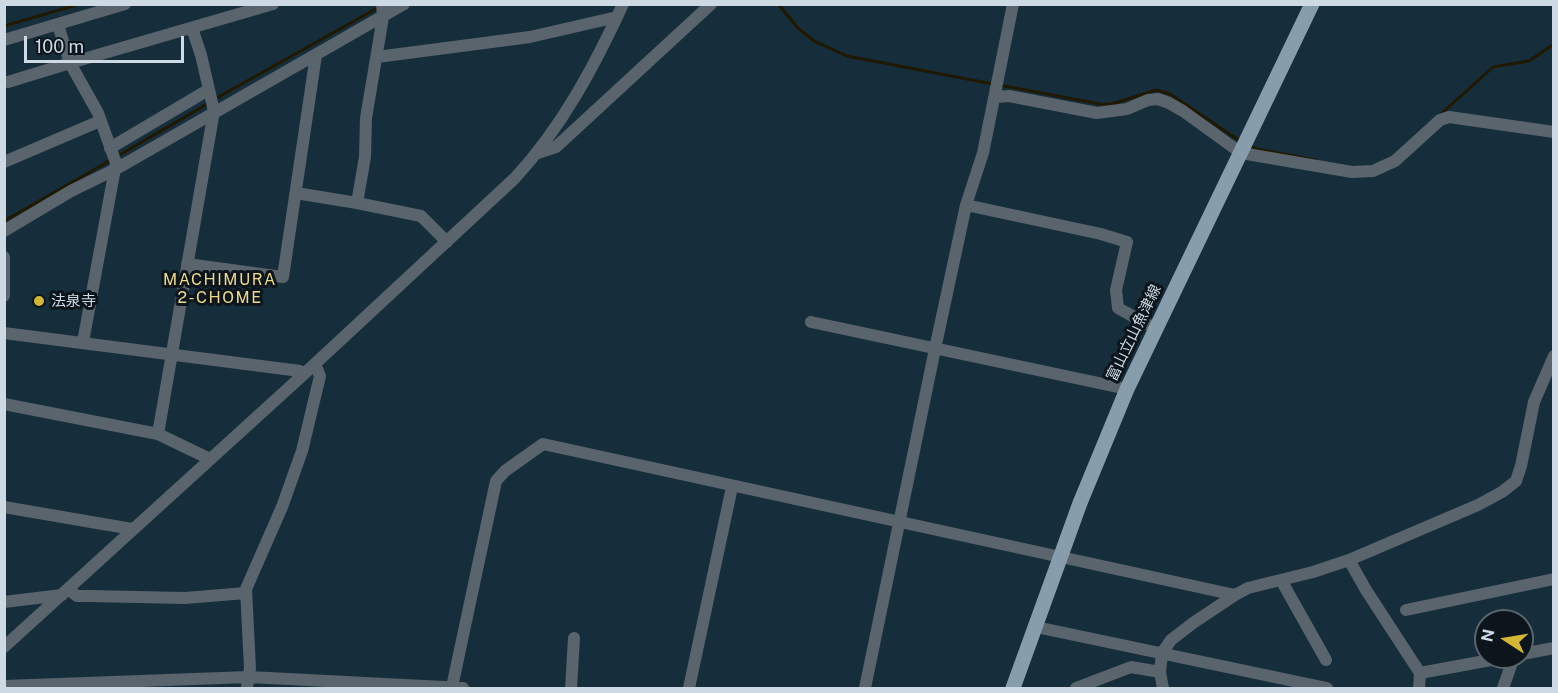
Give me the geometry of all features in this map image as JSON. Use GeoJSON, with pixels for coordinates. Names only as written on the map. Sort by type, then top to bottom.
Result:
{"type":"FeatureCollection","features":[{"type":"Feature","properties":{"kind":"main road","name":"富山立山魚津線"},"geometry":{"type":"LineString","coordinates":[[1013,688],[1095,463],[1127,389],[1312,4]]}},
{"type":"Feature","properties":{"kind":"street"},"geometry":{"type":"LineString","coordinates":[[4,40],[125,4]]}},
{"type":"Feature","properties":{"kind":"street"},"geometry":{"type":"LineString","coordinates":[[8,82],[273,4]]}},
{"type":"Feature","properties":{"kind":"street"},"geometry":{"type":"LineString","coordinates":[[4,231],[71,191],[116,169],[214,111],[316,55],[383,11],[404,4]]}},
{"type":"Feature","properties":{"kind":"street"},"geometry":{"type":"LineString","coordinates":[[4,647],[515,178],[537,154],[578,94],[623,4]]}},
{"type":"Feature","properties":{"kind":"street"},"geometry":{"type":"LineString","coordinates":[[537,154],[556,147],[711,4]]}},
{"type":"Feature","properties":{"kind":"street"},"geometry":{"type":"LineString","coordinates":[[865,688],[966,205],[983,153],[1013,4]]}},
{"type":"Feature","properties":{"kind":"street"},"geometry":{"type":"LineString","coordinates":[[357,203],[364,157],[366,118],[383,11]]}},
{"type":"Feature","properties":{"kind":"street"},"geometry":{"type":"LineString","coordinates":[[377,57],[530,37],[617,17]]}},
{"type":"Feature","properties":{"kind":"street"},"geometry":{"type":"LineString","coordinates":[[58,25],[70,63],[98,113],[116,163],[84,342]]}},
{"type":"Feature","properties":{"kind":"street"},"geometry":{"type":"LineString","coordinates":[[158,434],[214,111],[192,28]]}},
{"type":"Feature","properties":{"kind":"street"},"geometry":{"type":"LineString","coordinates":[[187,264],[283,277],[316,55]]}},
{"type":"Feature","properties":{"kind":"street"},"geometry":{"type":"LineString","coordinates":[[110,148],[208,90]]}},
{"type":"Feature","properties":{"kind":"street"},"geometry":{"type":"LineString","coordinates":[[996,97],[1009,96],[1097,113],[1126,109],[1148,100],[1158,99],[1183,111],[1241,153],[1352,172],[1373,171],[1395,161],[1440,120],[1449,117],[1554,132]]}},
{"type":"Feature","properties":{"kind":"street"},"geometry":{"type":"LineString","coordinates":[[4,162],[100,122]]}},
{"type":"Feature","properties":{"kind":"street"},"geometry":{"type":"LineString","coordinates":[[296,193],[421,216],[447,242]]}},
{"type":"Feature","properties":{"kind":"street"},"geometry":{"type":"LineString","coordinates":[[966,205],[1101,234],[1127,242],[1116,290],[1118,308],[1156,329]]}},
{"type":"Feature","properties":{"kind":"street"},"geometry":{"type":"LineString","coordinates":[[4,257],[4,296]]}},
{"type":"Feature","properties":{"kind":"street"},"geometry":{"type":"LineString","coordinates":[[811,322],[1127,389]]}},
{"type":"Feature","properties":{"kind":"street"},"geometry":{"type":"LineString","coordinates":[[4,333],[172,353],[300,371],[304,374]]}},
{"type":"Feature","properties":{"kind":"street"},"geometry":{"type":"LineString","coordinates":[[1163,688],[1160,672],[1162,653],[1171,640],[1235,595],[1248,588],[1349,560],[1478,505],[1502,492],[1516,481],[1534,402],[1554,356]]}},
{"type":"Feature","properties":{"kind":"street"},"geometry":{"type":"LineString","coordinates":[[248,683],[246,589],[282,507],[302,451],[320,376],[315,364]]}},
{"type":"Feature","properties":{"kind":"street"},"geometry":{"type":"LineString","coordinates":[[4,404],[158,434],[210,459]]}},
{"type":"Feature","properties":{"kind":"street"},"geometry":{"type":"LineString","coordinates":[[4,686],[248,683],[458,688],[496,481],[505,471],[543,444],[1235,595]]}},
{"type":"Feature","properties":{"kind":"street"},"geometry":{"type":"LineString","coordinates":[[689,688],[732,487]]}},
{"type":"Feature","properties":{"kind":"street"},"geometry":{"type":"LineString","coordinates":[[4,507],[132,529]]}},
{"type":"Feature","properties":{"kind":"street"},"geometry":{"type":"LineString","coordinates":[[1349,560],[1420,673],[1419,688]]}},
{"type":"Feature","properties":{"kind":"street"},"geometry":{"type":"LineString","coordinates":[[1406,610],[1554,579]]}},
{"type":"Feature","properties":{"kind":"street"},"geometry":{"type":"LineString","coordinates":[[1281,580],[1326,660]]}},
{"type":"Feature","properties":{"kind":"street"},"geometry":{"type":"LineString","coordinates":[[4,602],[65,592],[77,596],[185,598],[246,593]]}},
{"type":"Feature","properties":{"kind":"street"},"geometry":{"type":"LineString","coordinates":[[1036,627],[1327,688]]}},
{"type":"Feature","properties":{"kind":"street"},"geometry":{"type":"LineString","coordinates":[[571,688],[574,638]]}},
{"type":"Feature","properties":{"kind":"street"},"geometry":{"type":"LineString","coordinates":[[1534,652],[1554,648]]}},
{"type":"Feature","properties":{"kind":"street"},"geometry":{"type":"LineString","coordinates":[[1420,673],[1474,663]]}},
{"type":"Feature","properties":{"kind":"street"},"geometry":{"type":"LineString","coordinates":[[1076,688],[1131,667],[1160,672]]}},
{"type":"Feature","properties":{"kind":"street"},"geometry":{"type":"LineString","coordinates":[[1503,688],[1510,669]]}},
{"type":"Feature","properties":{"kind":"waterway"},"geometry":{"type":"LineString","coordinates":[[4,26],[80,4]]}},
{"type":"Feature","properties":{"kind":"waterway"},"geometry":{"type":"LineString","coordinates":[[778,4],[798,28],[814,41],[847,56],[993,84]]}},
{"type":"Feature","properties":{"kind":"waterway"},"geometry":{"type":"LineString","coordinates":[[215,99],[379,7]]}},
{"type":"Feature","properties":{"kind":"waterway"},"geometry":{"type":"LineString","coordinates":[[1441,114],[1493,67],[1529,61],[1554,44]]}},
{"type":"Feature","properties":{"kind":"waterway"},"geometry":{"type":"LineString","coordinates":[[999,85],[1100,104],[1112,104],[1156,90],[1170,94],[1240,141]]}},
{"type":"Feature","properties":{"kind":"waterway"},"geometry":{"type":"LineString","coordinates":[[116,157],[209,103]]}},
{"type":"Feature","properties":{"kind":"waterway"},"geometry":{"type":"LineString","coordinates":[[1249,145],[1257,149],[1315,160]]}},
{"type":"Feature","properties":{"kind":"waterway"},"geometry":{"type":"LineString","coordinates":[[4,221],[111,160]]}},
{"type":"Feature","properties":{"kind":"place","name":"法泉寺"},"geometry":{"type":"Point","coordinates":[39,301]}},
{"type":"Feature","properties":{"kind":"district","name":"MACHIMURA 2-CHOME"},"geometry":{"type":"Point","coordinates":[220,289]}}]}
